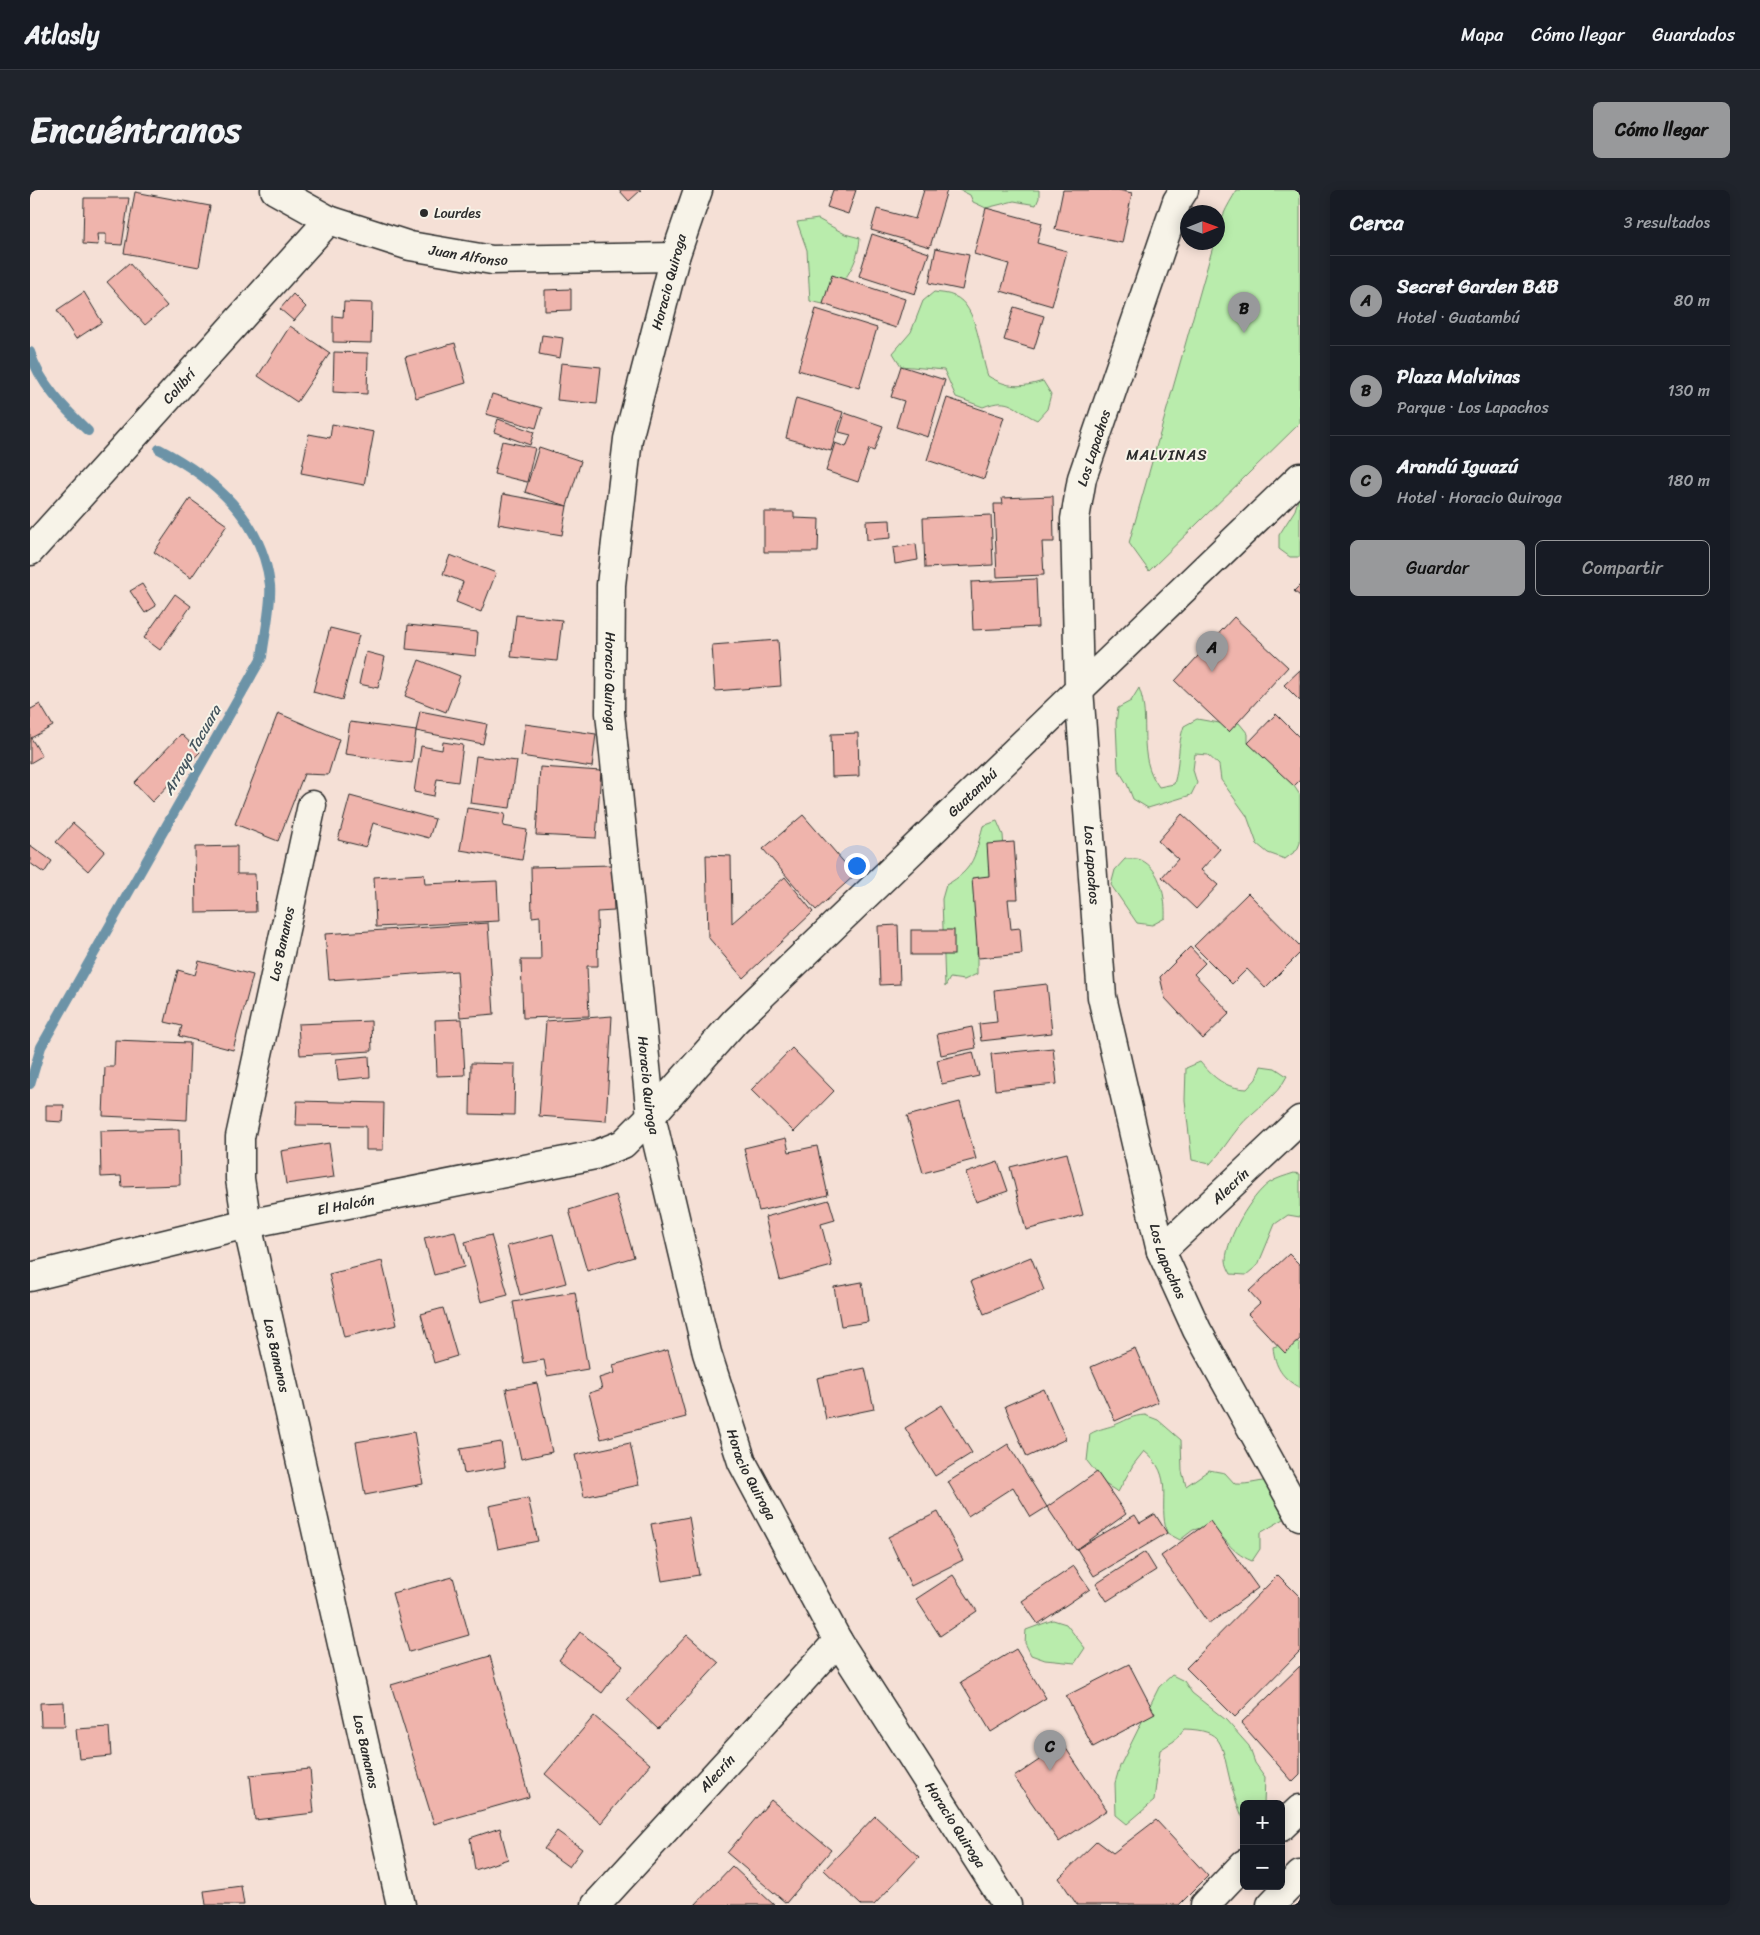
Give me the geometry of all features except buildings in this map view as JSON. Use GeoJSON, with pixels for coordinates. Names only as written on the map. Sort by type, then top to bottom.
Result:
{"type":"FeatureCollection","features":[{"type":"Feature","properties":{"kind":"street","name":"Juan Alfonso"},"geometry":{"type":"LineString","coordinates":[[274,190],[329,220],[410,246],[492,260],[675,257]]}},
{"type":"Feature","properties":{"kind":"street","name":"Horacio Quiroga"},"geometry":{"type":"LineString","coordinates":[[698,190],[675,257],[628,439],[611,585],[610,713],[651,1116],[706,1353],[742,1462],[838,1641],[1007,1905]]}},
{"type":"Feature","properties":{"kind":"street","name":"Los Lapachos"},"geometry":{"type":"LineString","coordinates":[[1184,190],[1178,201],[1082,478],[1075,519],[1080,689],[1102,997],[1161,1251],[1197,1330],[1300,1516]]}},
{"type":"Feature","properties":{"kind":"street","name":"Colibrí"},"geometry":{"type":"LineString","coordinates":[[30,551],[329,220]]}},
{"type":"Feature","properties":{"kind":"street","name":"Guatambú"},"geometry":{"type":"LineString","coordinates":[[651,1116],[735,1021],[1300,477]]}},
{"type":"Feature","properties":{"kind":"street","name":"Los Bananos"},"geometry":{"type":"LineString","coordinates":[[312,805],[240,1137],[240,1178],[247,1224],[401,1905]]}},
{"type":"Feature","properties":{"kind":"street","name":"El Halcón"},"geometry":{"type":"LineString","coordinates":[[30,1277],[247,1224],[595,1155],[623,1144],[651,1116]]}},
{"type":"Feature","properties":{"kind":"street","name":"Alecrín"},"geometry":{"type":"LineString","coordinates":[[1161,1251],[1300,1120]]}},
{"type":"Feature","properties":{"kind":"street","name":"Alecrín"},"geometry":{"type":"LineString","coordinates":[[596,1905],[838,1641]]}},
{"type":"Feature","properties":{"kind":"street"},"geometry":{"type":"LineString","coordinates":[[1285,1823],[1300,1809]]}},
{"type":"Feature","properties":{"kind":"street"},"geometry":{"type":"LineString","coordinates":[[1205,1905],[1240,1868]]}},
{"type":"Feature","properties":{"kind":"street"},"geometry":{"type":"LineString","coordinates":[[1271,1905],[1300,1875]]}},
{"type":"Feature","properties":{"kind":"green space"},"geometry":{"type":"Polygon","coordinates":[[[960,190],[1039,190],[1039,198],[1036,205],[1014,201],[986,208],[973,202],[970,195],[960,190]]]}},
{"type":"Feature","properties":{"kind":"green space"},"geometry":{"type":"Polygon","coordinates":[[[1237,190],[1300,190],[1300,423],[1149,571],[1129,543],[1212,250],[1225,250],[1226,209],[1237,190]]]}},
{"type":"Feature","properties":{"kind":"green space"},"geometry":{"type":"Polygon","coordinates":[[[818,219],[845,234],[860,238],[856,258],[848,274],[823,304],[810,301],[807,250],[797,222],[818,219]]]}},
{"type":"Feature","properties":{"kind":"green space"},"geometry":{"type":"Polygon","coordinates":[[[934,292],[954,296],[962,301],[968,309],[977,332],[988,376],[1002,383],[1015,386],[1043,381],[1051,394],[1047,409],[1037,420],[1006,403],[983,407],[956,397],[944,370],[901,366],[893,353],[911,332],[923,301],[934,292]]]}},
{"type":"Feature","properties":{"kind":"green space"},"geometry":{"type":"Polygon","coordinates":[[[1300,493],[1300,557],[1290,557],[1279,549],[1279,535],[1295,510],[1300,493]]]}},
{"type":"Feature","properties":{"kind":"green space"},"geometry":{"type":"Polygon","coordinates":[[[1139,688],[1143,700],[1148,762],[1152,775],[1159,787],[1174,784],[1180,740],[1184,726],[1197,719],[1225,724],[1239,723],[1248,734],[1248,743],[1295,776],[1294,786],[1300,795],[1300,843],[1297,850],[1285,859],[1268,853],[1257,844],[1247,816],[1221,780],[1219,765],[1208,755],[1195,754],[1193,770],[1197,783],[1191,795],[1148,808],[1133,799],[1118,769],[1116,723],[1118,708],[1131,701],[1139,688]]]}},
{"type":"Feature","properties":{"kind":"green space"},"geometry":{"type":"Polygon","coordinates":[[[997,821],[1003,835],[1004,849],[977,942],[977,974],[964,980],[950,978],[945,987],[942,899],[946,885],[956,879],[968,867],[975,853],[983,826],[997,821]]]}},
{"type":"Feature","properties":{"kind":"green space"},"geometry":{"type":"Polygon","coordinates":[[[1125,859],[1141,860],[1148,864],[1158,877],[1163,894],[1165,918],[1152,925],[1137,923],[1111,885],[1115,870],[1125,859]]]}},
{"type":"Feature","properties":{"kind":"green space"},"geometry":{"type":"Polygon","coordinates":[[[1200,1062],[1220,1081],[1232,1087],[1247,1089],[1256,1079],[1261,1066],[1275,1068],[1287,1076],[1271,1097],[1239,1127],[1210,1164],[1192,1160],[1185,1100],[1186,1068],[1200,1062]]]}},
{"type":"Feature","properties":{"kind":"green space"},"geometry":{"type":"Polygon","coordinates":[[[1294,1173],[1300,1174],[1300,1217],[1288,1215],[1275,1224],[1258,1265],[1246,1275],[1231,1274],[1226,1262],[1227,1251],[1241,1218],[1255,1197],[1269,1183],[1294,1173]]]}},
{"type":"Feature","properties":{"kind":"green space"},"geometry":{"type":"Polygon","coordinates":[[[1287,1343],[1300,1343],[1300,1388],[1284,1376],[1276,1360],[1273,1347],[1287,1343]]]}},
{"type":"Feature","properties":{"kind":"green space"},"geometry":{"type":"Polygon","coordinates":[[[1145,1415],[1158,1420],[1181,1440],[1182,1471],[1186,1486],[1209,1470],[1225,1473],[1235,1484],[1277,1479],[1292,1505],[1284,1519],[1260,1533],[1260,1549],[1252,1561],[1233,1549],[1209,1526],[1193,1530],[1180,1540],[1167,1533],[1164,1521],[1163,1480],[1160,1470],[1144,1451],[1133,1465],[1118,1492],[1105,1484],[1087,1461],[1090,1434],[1133,1417],[1145,1415]]]}},
{"type":"Feature","properties":{"kind":"green space"},"geometry":{"type":"Polygon","coordinates":[[[1053,1620],[1066,1624],[1085,1648],[1075,1663],[1045,1660],[1031,1655],[1025,1643],[1026,1630],[1053,1620]]]}},
{"type":"Feature","properties":{"kind":"green space"},"geometry":{"type":"Polygon","coordinates":[[[1172,1675],[1184,1681],[1192,1693],[1226,1720],[1249,1746],[1255,1763],[1265,1777],[1264,1800],[1240,1800],[1240,1811],[1233,1793],[1222,1747],[1218,1741],[1207,1732],[1184,1729],[1174,1741],[1160,1750],[1154,1801],[1127,1824],[1116,1815],[1115,1783],[1120,1766],[1159,1687],[1172,1675]]]}},
{"type":"Feature","properties":{"kind":"waterway","name":"Arroyo Tacuara"},"geometry":{"type":"LineString","coordinates":[[30,352],[46,385],[62,405],[88,431]]}},
{"type":"Feature","properties":{"kind":"waterway","name":"Arroyo Tacuara"},"geometry":{"type":"LineString","coordinates":[[30,1084],[41,1047],[262,657],[269,611],[270,585],[265,561],[257,540],[246,521],[216,487],[179,460],[159,449]]}},
{"type":"Feature","properties":{"kind":"place","name":"Lourdes"},"geometry":{"type":"Point","coordinates":[424,213]}},
{"type":"Feature","properties":{"kind":"place","name":"Plaza Malvinas"},"geometry":{"type":"Point","coordinates":[1244,333]}},
{"type":"Feature","properties":{"kind":"place","name":"Secret Garden B&B"},"geometry":{"type":"Point","coordinates":[1212,672]}},
{"type":"Feature","properties":{"kind":"place","name":"Arandú Iguazú"},"geometry":{"type":"Point","coordinates":[1050,1771]}},
{"type":"Feature","properties":{"kind":"district","name":"MALVINAS"},"geometry":{"type":"Point","coordinates":[1167,455]}}]}
